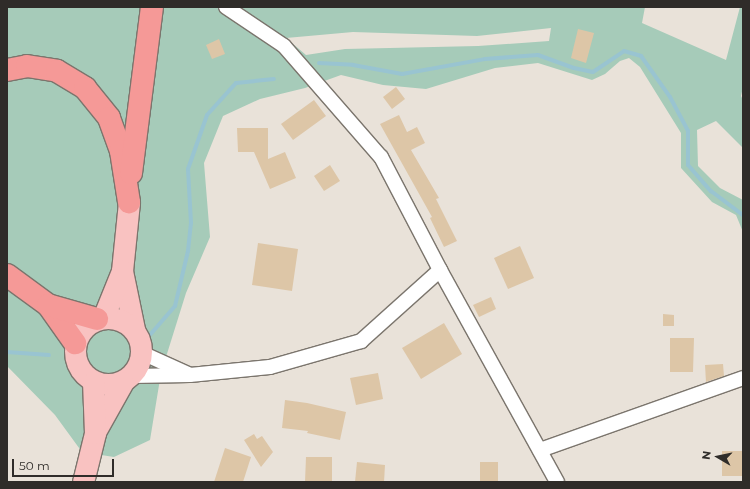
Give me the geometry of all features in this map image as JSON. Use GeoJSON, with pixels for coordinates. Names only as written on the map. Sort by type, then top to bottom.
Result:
{"type":"FeatureCollection","features":[{"type":"Feature","properties":{"kind":"highway"},"geometry":{"type":"LineString","coordinates":[[129,202],[132,160],[152,7]]}},
{"type":"Feature","properties":{"kind":"highway"},"geometry":{"type":"LineString","coordinates":[[7,70],[27,66],[57,71],[85,88],[109,118],[121,151],[129,202]]}},
{"type":"Feature","properties":{"kind":"highway"},"geometry":{"type":"LineString","coordinates":[[7,275],[48,305],[75,342]]}},
{"type":"Feature","properties":{"kind":"highway"},"geometry":{"type":"LineString","coordinates":[[48,305],[100,318]]}},
{"type":"Feature","properties":{"kind":"main road"},"geometry":{"type":"LineString","coordinates":[[95,433],[127,379],[139,365],[142,353],[140,340],[134,329],[122,271],[129,202]]}},
{"type":"Feature","properties":{"kind":"main road"},"geometry":{"type":"LineString","coordinates":[[122,271],[100,318],[83,328],[75,342],[75,358],[77,365],[86,378],[93,382],[108,385],[127,379]]}},
{"type":"Feature","properties":{"kind":"main road"},"geometry":{"type":"LineString","coordinates":[[100,318],[120,320],[134,329]]}},
{"type":"Feature","properties":{"kind":"main road"},"geometry":{"type":"LineString","coordinates":[[83,482],[95,433],[93,382]]}},
{"type":"Feature","properties":{"kind":"street"},"geometry":{"type":"LineString","coordinates":[[226,7],[284,46],[382,157],[440,270],[557,482]]}},
{"type":"Feature","properties":{"kind":"street"},"geometry":{"type":"LineString","coordinates":[[127,379],[270,368],[361,341],[440,270]]}},
{"type":"Feature","properties":{"kind":"street"},"geometry":{"type":"LineString","coordinates":[[142,353],[190,375]]}},
{"type":"Feature","properties":{"kind":"street"},"geometry":{"type":"LineString","coordinates":[[540,450],[743,378]]}},
{"type":"Feature","properties":{"kind":"green space"},"geometry":{"type":"Polygon","coordinates":[[[7,7],[645,7],[642,23],[726,60],[740,7],[743,7],[743,87],[741,96],[743,100],[743,148],[716,121],[697,130],[698,166],[720,188],[743,200],[743,232],[736,215],[712,202],[681,168],[681,133],[640,67],[629,58],[620,61],[605,74],[592,80],[538,63],[495,68],[426,89],[383,85],[341,75],[305,88],[260,99],[223,116],[204,163],[210,237],[186,293],[161,373],[150,440],[114,457],[82,452],[55,415],[7,366],[7,7]],[[551,28],[477,36],[353,32],[286,38],[306,55],[345,49],[478,46],[549,41],[551,28]]]}},
{"type":"Feature","properties":{"kind":"building"},"geometry":{"type":"Polygon","coordinates":[[[578,29],[594,33],[586,63],[571,58],[578,29]]]}},
{"type":"Feature","properties":{"kind":"building"},"geometry":{"type":"Polygon","coordinates":[[[219,39],[225,54],[212,59],[206,45],[219,39]]]}},
{"type":"Feature","properties":{"kind":"building"},"geometry":{"type":"Polygon","coordinates":[[[396,87],[405,99],[392,109],[383,97],[396,87]]]}},
{"type":"Feature","properties":{"kind":"building"},"geometry":{"type":"Polygon","coordinates":[[[314,100],[326,116],[293,140],[281,124],[314,100]]]}},
{"type":"Feature","properties":{"kind":"building"},"geometry":{"type":"Polygon","coordinates":[[[399,115],[407,132],[417,127],[425,143],[411,150],[439,198],[436,199],[457,241],[444,247],[430,218],[432,217],[380,124],[399,115]]]}},
{"type":"Feature","properties":{"kind":"building"},"geometry":{"type":"Polygon","coordinates":[[[237,128],[268,128],[268,159],[285,152],[296,178],[270,189],[254,152],[238,152],[237,128]]]}},
{"type":"Feature","properties":{"kind":"building"},"geometry":{"type":"Polygon","coordinates":[[[330,165],[340,181],[324,191],[314,176],[330,165]]]}},
{"type":"Feature","properties":{"kind":"building"},"geometry":{"type":"Polygon","coordinates":[[[258,243],[298,249],[292,291],[252,285],[258,243]]]}},
{"type":"Feature","properties":{"kind":"building"},"geometry":{"type":"Polygon","coordinates":[[[520,246],[534,278],[508,289],[494,258],[520,246]]]}},
{"type":"Feature","properties":{"kind":"building"},"geometry":{"type":"Polygon","coordinates":[[[491,297],[496,309],[479,317],[473,305],[491,297]]]}},
{"type":"Feature","properties":{"kind":"building"},"geometry":{"type":"Polygon","coordinates":[[[663,314],[674,315],[674,326],[663,326],[663,314]]]}},
{"type":"Feature","properties":{"kind":"building"},"geometry":{"type":"Polygon","coordinates":[[[444,323],[462,354],[421,379],[402,348],[444,323]]]}},
{"type":"Feature","properties":{"kind":"building"},"geometry":{"type":"Polygon","coordinates":[[[670,338],[694,338],[693,372],[670,372],[670,338]]]}},
{"type":"Feature","properties":{"kind":"building"},"geometry":{"type":"Polygon","coordinates":[[[723,364],[724,376],[706,382],[705,365],[723,364]]]}},
{"type":"Feature","properties":{"kind":"building"},"geometry":{"type":"Polygon","coordinates":[[[378,373],[383,399],[356,405],[350,378],[378,373]]]}},
{"type":"Feature","properties":{"kind":"building"},"geometry":{"type":"Polygon","coordinates":[[[285,400],[307,403],[346,412],[340,440],[307,433],[308,431],[282,428],[285,400]]]}},
{"type":"Feature","properties":{"kind":"building"},"geometry":{"type":"Polygon","coordinates":[[[254,434],[257,439],[262,436],[273,452],[261,467],[244,440],[254,434]]]}},
{"type":"Feature","properties":{"kind":"building"},"geometry":{"type":"Polygon","coordinates":[[[225,448],[251,457],[243,482],[214,482],[225,448]]]}},
{"type":"Feature","properties":{"kind":"building"},"geometry":{"type":"Polygon","coordinates":[[[722,451],[743,451],[743,476],[722,476],[722,451]]]}},
{"type":"Feature","properties":{"kind":"building"},"geometry":{"type":"Polygon","coordinates":[[[306,457],[332,457],[332,482],[305,482],[306,457]]]}},
{"type":"Feature","properties":{"kind":"building"},"geometry":{"type":"Polygon","coordinates":[[[357,462],[385,465],[384,482],[355,482],[357,462]]]}},
{"type":"Feature","properties":{"kind":"building"},"geometry":{"type":"Polygon","coordinates":[[[480,462],[498,462],[498,482],[480,482],[480,462]]]}},
{"type":"Feature","properties":{"kind":"waterway"},"geometry":{"type":"LineString","coordinates":[[319,63],[353,65],[402,74],[485,59],[538,55],[574,68],[593,72],[624,51],[641,56],[670,97],[688,131],[688,165],[711,191],[743,215]]}},
{"type":"Feature","properties":{"kind":"waterway"},"geometry":{"type":"LineString","coordinates":[[149,336],[175,306],[188,251],[191,223],[188,169],[207,115],[236,83],[274,79]]}},
{"type":"Feature","properties":{"kind":"waterway"},"geometry":{"type":"LineString","coordinates":[[7,352],[49,355]]}}]}
